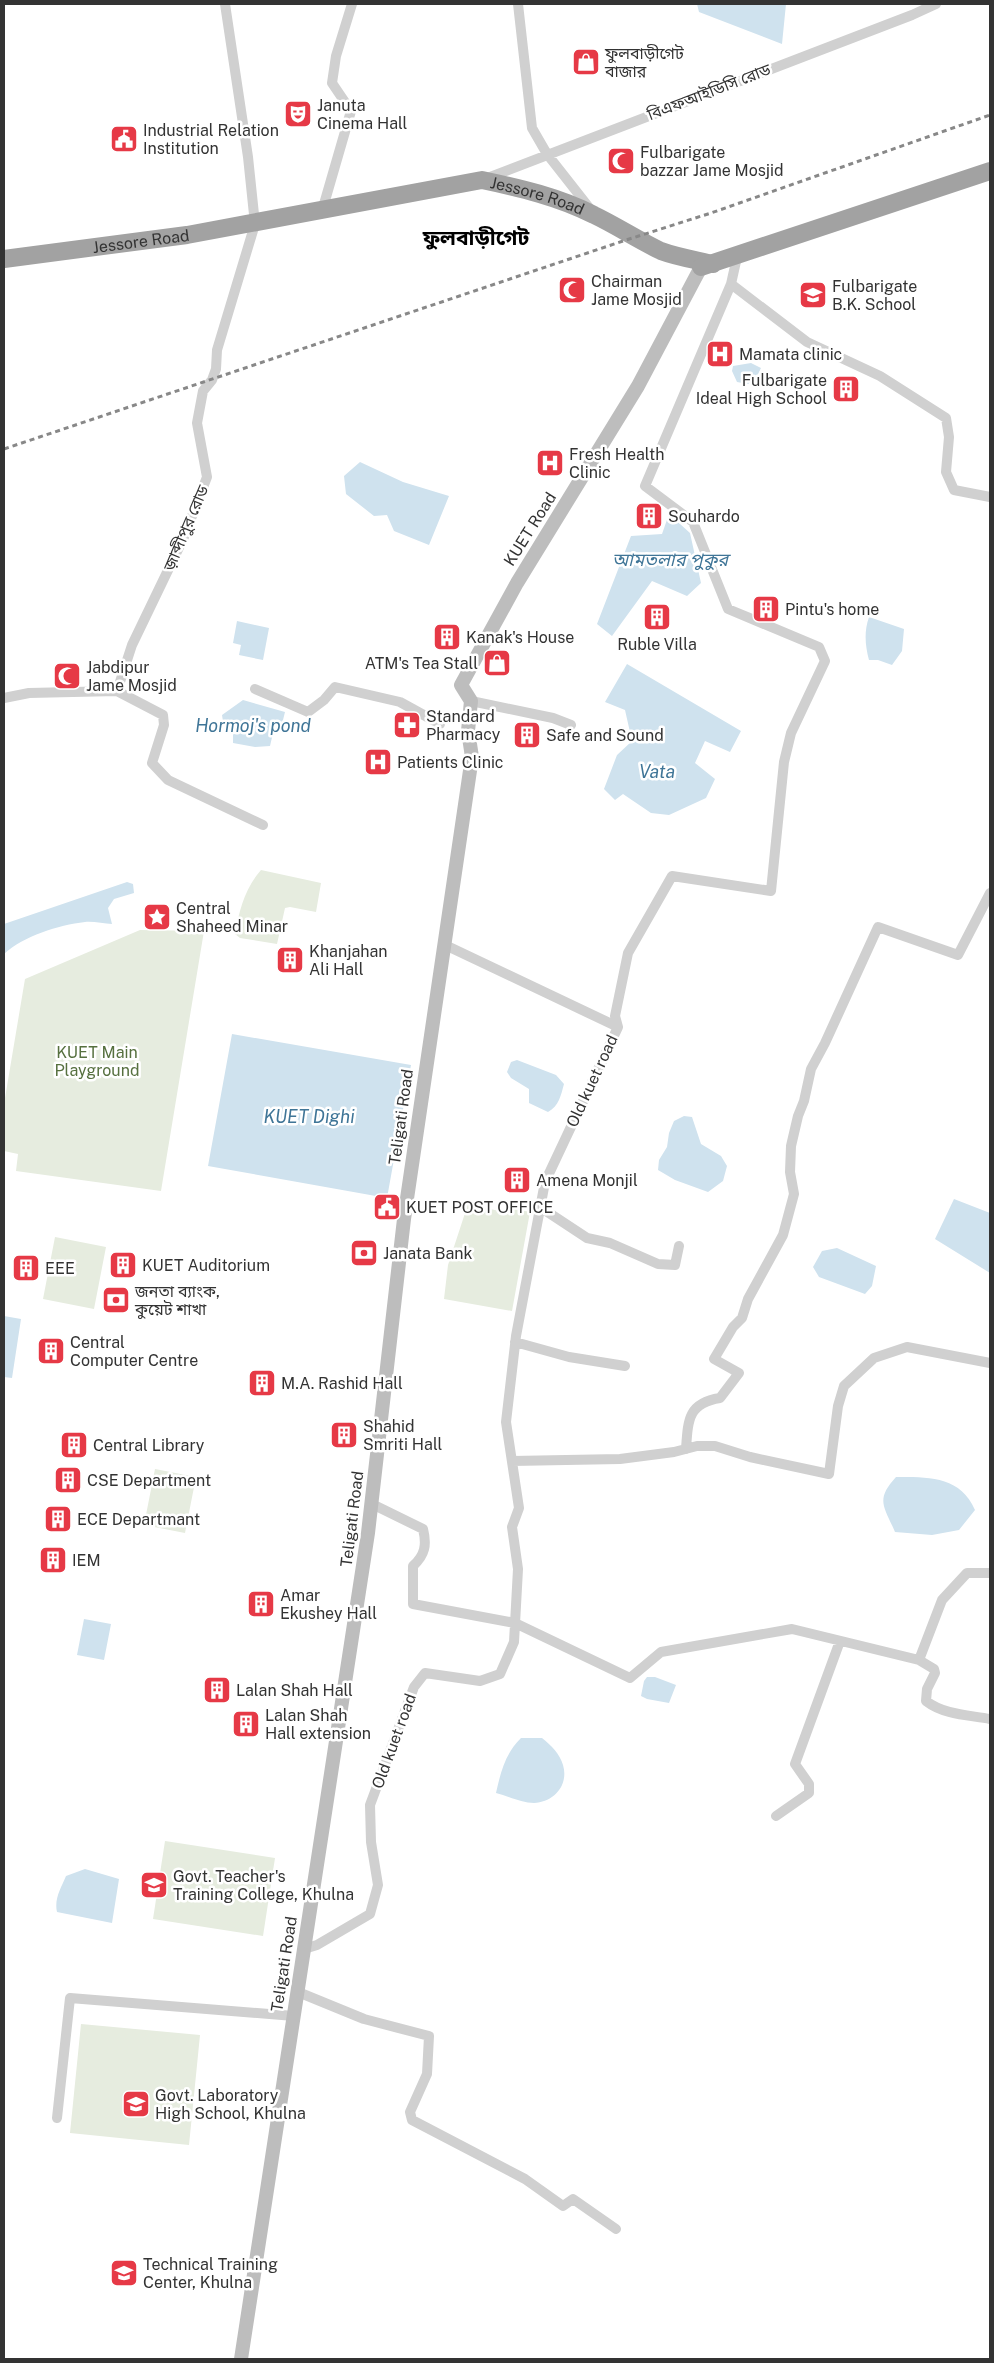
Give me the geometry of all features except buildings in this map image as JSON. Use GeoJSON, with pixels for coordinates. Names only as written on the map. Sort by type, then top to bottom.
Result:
{"type":"FeatureCollection","features":[{"type":"Feature","properties":{"kind":"highway"},"geometry":{"type":"LineString","coordinates":[[705,264],[738,257],[990,171]]}},
{"type":"Feature","properties":{"kind":"highway","name":"Jessore Road"},"geometry":{"type":"LineString","coordinates":[[4,259],[187,235],[255,224],[482,180],[523,189],[574,207],[597,220],[623,241],[652,256],[705,264]]}},
{"type":"Feature","properties":{"kind":"main road","name":"KUET Road"},"geometry":{"type":"LineString","coordinates":[[471,701],[461,684],[517,583],[638,386],[705,264]]}},
{"type":"Feature","properties":{"kind":"main road","name":"Teligati Road"},"geometry":{"type":"LineString","coordinates":[[241,2359],[372,1504],[404,1219],[472,757],[468,731],[471,701]]}},
{"type":"Feature","properties":{"kind":"street"},"geometry":{"type":"LineString","coordinates":[[225,4],[248,157],[255,224]]}},
{"type":"Feature","properties":{"kind":"street"},"geometry":{"type":"LineString","coordinates":[[322,211],[351,112],[332,83],[336,56],[352,4]]}},
{"type":"Feature","properties":{"kind":"street"},"geometry":{"type":"LineString","coordinates":[[518,4],[532,128],[546,154],[597,220]]}},
{"type":"Feature","properties":{"kind":"street","name":"বিএফআইডিসি রোড"},"geometry":{"type":"LineString","coordinates":[[482,180],[912,15],[936,4]]}},
{"type":"Feature","properties":{"kind":"street","name":"জ়াব্দীপুর রোড"},"geometry":{"type":"LineString","coordinates":[[117,691],[132,646],[184,537],[207,477],[197,423],[199,405],[203,391],[212,380],[216,369],[217,350],[255,224]]}},
{"type":"Feature","properties":{"kind":"street","name":"Old kuet road"},"geometry":{"type":"LineString","coordinates":[[304,1949],[317,1945],[370,1914],[378,1884],[372,1842],[370,1805],[414,1687],[425,1673],[480,1681],[500,1674],[514,1642],[518,1569],[512,1527],[519,1508],[506,1422],[515,1342],[545,1182],[618,1028],[615,1016],[628,952],[672,876],[771,892],[784,762],[792,733],[825,661],[819,647],[728,609],[693,522],[645,486],[732,284],[738,257]]}},
{"type":"Feature","properties":{"kind":"street"},"geometry":{"type":"LineString","coordinates":[[732,284],[807,342],[880,376],[946,418],[949,436],[946,472],[954,490],[990,498]]}},
{"type":"Feature","properties":{"kind":"street"},"geometry":{"type":"LineString","coordinates":[[255,689],[308,712],[324,700],[335,687],[400,702],[440,724]]}},
{"type":"Feature","properties":{"kind":"street"},"geometry":{"type":"LineString","coordinates":[[4,698],[29,693],[117,691],[163,715],[164,725],[152,763],[168,780],[263,825]]}},
{"type":"Feature","properties":{"kind":"street"},"geometry":{"type":"LineString","coordinates":[[471,701],[552,718],[571,725]]}},
{"type":"Feature","properties":{"kind":"street"},"geometry":{"type":"LineString","coordinates":[[686,1449],[687,1431],[693,1410],[705,1401],[720,1398],[738,1373],[714,1359],[733,1327],[742,1318],[748,1299],[783,1235],[794,1194],[790,1172],[791,1146],[811,1069],[825,1043],[878,927],[958,955],[990,893]]}},
{"type":"Feature","properties":{"kind":"street"},"geometry":{"type":"LineString","coordinates":[[444,944],[618,1028]]}},
{"type":"Feature","properties":{"kind":"street"},"geometry":{"type":"LineString","coordinates":[[540,1207],[586,1238],[610,1243],[658,1264],[675,1265],[679,1246]]}},
{"type":"Feature","properties":{"kind":"street"},"geometry":{"type":"LineString","coordinates":[[515,1342],[569,1357],[625,1366]]}},
{"type":"Feature","properties":{"kind":"street"},"geometry":{"type":"LineString","coordinates":[[512,1462],[620,1459],[697,1446],[715,1446],[750,1457],[829,1474],[838,1406],[844,1386],[874,1358],[907,1347],[990,1363]]}},
{"type":"Feature","properties":{"kind":"street"},"geometry":{"type":"LineString","coordinates":[[372,1504],[423,1530],[426,1542],[422,1558],[413,1566],[413,1604],[515,1623],[630,1678],[661,1652],[792,1629],[919,1660],[934,1670],[935,1673],[926,1689],[926,1701],[934,1707],[948,1712],[990,1719]]}},
{"type":"Feature","properties":{"kind":"street"},"geometry":{"type":"LineString","coordinates":[[919,1660],[942,1600],[967,1573],[990,1573]]}},
{"type":"Feature","properties":{"kind":"street"},"geometry":{"type":"LineString","coordinates":[[776,1816],[809,1793],[809,1784],[795,1764],[840,1641]]}},
{"type":"Feature","properties":{"kind":"street"},"geometry":{"type":"LineString","coordinates":[[298,1992],[364,2019],[429,2036],[427,2074],[410,2112],[412,2120],[525,2179],[563,2206],[574,2199],[616,2228]]}},
{"type":"Feature","properties":{"kind":"street"},"geometry":{"type":"LineString","coordinates":[[57,2118],[70,1998],[294,2016]]}},
{"type":"Feature","properties":{"kind":"green space"},"geometry":{"type":"Polygon","coordinates":[[[261,870],[321,883],[316,912],[290,907],[285,908],[277,944],[240,938],[235,934],[243,900],[255,877],[261,870]]]}},
{"type":"Feature","properties":{"kind":"green space","name":"KUET Main Playground"},"geometry":{"type":"Polygon","coordinates":[[[140,930],[204,931],[161,1191],[16,1171],[18,1154],[4,1151],[4,1104],[25,979],[140,930]]]}},
{"type":"Feature","properties":{"kind":"green space"},"geometry":{"type":"Polygon","coordinates":[[[468,1204],[508,1213],[510,1208],[530,1212],[512,1311],[444,1299],[448,1265],[468,1204]]]}},
{"type":"Feature","properties":{"kind":"green space"},"geometry":{"type":"Polygon","coordinates":[[[55,1237],[106,1247],[94,1309],[43,1299],[55,1237]]]}},
{"type":"Feature","properties":{"kind":"green space"},"geometry":{"type":"Polygon","coordinates":[[[155,1469],[196,1477],[185,1533],[144,1525],[155,1469]]]}},
{"type":"Feature","properties":{"kind":"green space"},"geometry":{"type":"Polygon","coordinates":[[[165,1841],[275,1858],[263,1936],[153,1919],[165,1841]]]}},
{"type":"Feature","properties":{"kind":"green space"},"geometry":{"type":"Polygon","coordinates":[[[81,2024],[200,2035],[189,2145],[70,2133],[81,2024]]]}},
{"type":"Feature","properties":{"kind":"water"},"geometry":{"type":"Polygon","coordinates":[[[697,4],[786,4],[782,44],[699,12],[697,4]]]}},
{"type":"Feature","properties":{"kind":"water"},"geometry":{"type":"Polygon","coordinates":[[[751,363],[761,368],[756,378],[748,384],[737,382],[732,371],[733,366],[751,363]]]}},
{"type":"Feature","properties":{"kind":"water"},"geometry":{"type":"Polygon","coordinates":[[[360,462],[403,482],[449,496],[429,545],[394,531],[387,515],[374,516],[346,494],[344,476],[360,462]]]}},
{"type":"Feature","properties":{"kind":"water","name":"আমতলার পুকুর"},"geometry":{"type":"Polygon","coordinates":[[[669,514],[690,533],[701,583],[687,596],[652,581],[612,636],[597,624],[631,536],[662,534],[669,514]]]}},
{"type":"Feature","properties":{"kind":"water"},"geometry":{"type":"Polygon","coordinates":[[[869,617],[904,629],[902,651],[892,665],[878,660],[869,660],[866,628],[869,617]]]}},
{"type":"Feature","properties":{"kind":"water"},"geometry":{"type":"Polygon","coordinates":[[[237,621],[269,628],[263,660],[239,655],[241,645],[233,643],[237,621]]]}},
{"type":"Feature","properties":{"kind":"water","name":"Vata"},"geometry":{"type":"Polygon","coordinates":[[[627,664],[741,731],[730,752],[705,741],[695,763],[715,779],[706,798],[669,815],[651,813],[623,794],[615,800],[604,789],[617,755],[632,741],[625,710],[605,702],[627,664]]]}},
{"type":"Feature","properties":{"kind":"water","name":"Hormoj's pond"},"geometry":{"type":"Polygon","coordinates":[[[243,700],[285,712],[281,728],[273,733],[270,746],[255,747],[233,743],[233,732],[224,728],[222,715],[243,700]]]}},
{"type":"Feature","properties":{"kind":"water"},"geometry":{"type":"Polygon","coordinates":[[[127,882],[133,884],[134,893],[114,899],[108,908],[112,924],[85,922],[42,932],[21,942],[4,954],[4,924],[127,882]]]}},
{"type":"Feature","properties":{"kind":"water","name":"KUET Dighi"},"geometry":{"type":"Polygon","coordinates":[[[232,1034],[411,1065],[387,1198],[208,1166],[232,1034]]]}},
{"type":"Feature","properties":{"kind":"water"},"geometry":{"type":"Polygon","coordinates":[[[517,1060],[556,1075],[564,1084],[561,1096],[552,1110],[548,1112],[529,1103],[529,1089],[511,1078],[507,1072],[511,1062],[517,1060]]]}},
{"type":"Feature","properties":{"kind":"water"},"geometry":{"type":"Polygon","coordinates":[[[684,1116],[692,1117],[701,1144],[721,1156],[727,1166],[723,1181],[708,1192],[675,1180],[658,1170],[659,1160],[667,1147],[669,1133],[674,1121],[684,1116]]]}},
{"type":"Feature","properties":{"kind":"water"},"geometry":{"type":"Polygon","coordinates":[[[954,1199],[990,1213],[990,1273],[935,1239],[954,1199]]]}},
{"type":"Feature","properties":{"kind":"water"},"geometry":{"type":"Polygon","coordinates":[[[837,1248],[876,1266],[872,1286],[865,1294],[819,1277],[813,1267],[822,1251],[837,1248]]]}},
{"type":"Feature","properties":{"kind":"water"},"geometry":{"type":"Polygon","coordinates":[[[4,1316],[21,1319],[12,1378],[4,1377],[4,1316]]]}},
{"type":"Feature","properties":{"kind":"water"},"geometry":{"type":"Polygon","coordinates":[[[896,1477],[932,1478],[952,1485],[961,1490],[975,1510],[959,1530],[932,1535],[895,1532],[885,1509],[884,1498],[889,1485],[896,1477]]]}},
{"type":"Feature","properties":{"kind":"water"},"geometry":{"type":"Polygon","coordinates":[[[84,1619],[111,1624],[104,1660],[77,1655],[84,1619]]]}},
{"type":"Feature","properties":{"kind":"water"},"geometry":{"type":"Polygon","coordinates":[[[647,1677],[655,1677],[676,1685],[669,1703],[641,1696],[644,1681],[647,1677]]]}},
{"type":"Feature","properties":{"kind":"water"},"geometry":{"type":"Polygon","coordinates":[[[521,1738],[542,1738],[555,1750],[562,1761],[564,1779],[562,1786],[554,1796],[541,1802],[529,1803],[496,1793],[507,1757],[521,1738]]]}},
{"type":"Feature","properties":{"kind":"water"},"geometry":{"type":"Polygon","coordinates":[[[85,1869],[119,1879],[112,1923],[57,1912],[57,1898],[66,1876],[85,1869]]]}},
{"type":"Feature","properties":{"kind":"railway"},"geometry":{"type":"LineString","coordinates":[[4,449],[711,213],[990,115]]}},
{"type":"Feature","properties":{"kind":"place","name":"ফুলবাড়ীগেট বাজার"},"geometry":{"type":"Point","coordinates":[586,62]}},
{"type":"Feature","properties":{"kind":"place","name":"Januta Cinema Hall"},"geometry":{"type":"Point","coordinates":[298,114]}},
{"type":"Feature","properties":{"kind":"place","name":"Industrial Relation Institution"},"geometry":{"type":"Point","coordinates":[124,139]}},
{"type":"Feature","properties":{"kind":"place","name":"Fulbarigate bazzar Jame Mosjid"},"geometry":{"type":"Point","coordinates":[621,161]}},
{"type":"Feature","properties":{"kind":"place","name":"Chairman Jame Mosjid"},"geometry":{"type":"Point","coordinates":[572,290]}},
{"type":"Feature","properties":{"kind":"place","name":"Fulbarigate B.K. School"},"geometry":{"type":"Point","coordinates":[813,295]}},
{"type":"Feature","properties":{"kind":"place","name":"Mamata clinic"},"geometry":{"type":"Point","coordinates":[720,354]}},
{"type":"Feature","properties":{"kind":"place","name":"Fulbarigate Ideal High School"},"geometry":{"type":"Point","coordinates":[846,389]}},
{"type":"Feature","properties":{"kind":"place","name":"Fresh Health Clinic"},"geometry":{"type":"Point","coordinates":[550,463]}},
{"type":"Feature","properties":{"kind":"place","name":"Souhardo"},"geometry":{"type":"Point","coordinates":[649,516]}},
{"type":"Feature","properties":{"kind":"place","name":"Pintu's home"},"geometry":{"type":"Point","coordinates":[766,609]}},
{"type":"Feature","properties":{"kind":"place","name":"Ruble Villa"},"geometry":{"type":"Point","coordinates":[657,617]}},
{"type":"Feature","properties":{"kind":"place","name":"Kanak's House"},"geometry":{"type":"Point","coordinates":[447,637]}},
{"type":"Feature","properties":{"kind":"place","name":"ATM's Tea Stall"},"geometry":{"type":"Point","coordinates":[497,663]}},
{"type":"Feature","properties":{"kind":"place","name":"Jabdipur Jame Mosjid"},"geometry":{"type":"Point","coordinates":[67,676]}},
{"type":"Feature","properties":{"kind":"place","name":"Standard Pharmacy"},"geometry":{"type":"Point","coordinates":[407,725]}},
{"type":"Feature","properties":{"kind":"place","name":"Safe and Sound"},"geometry":{"type":"Point","coordinates":[527,735]}},
{"type":"Feature","properties":{"kind":"place","name":"Patients Clinic"},"geometry":{"type":"Point","coordinates":[378,762]}},
{"type":"Feature","properties":{"kind":"place","name":"Central Shaheed Minar"},"geometry":{"type":"Point","coordinates":[157,917]}},
{"type":"Feature","properties":{"kind":"place","name":"Khanjahan Ali Hall"},"geometry":{"type":"Point","coordinates":[290,960]}},
{"type":"Feature","properties":{"kind":"place","name":"Amena Monjil"},"geometry":{"type":"Point","coordinates":[517,1180]}},
{"type":"Feature","properties":{"kind":"place","name":"KUET POST OFFICE"},"geometry":{"type":"Point","coordinates":[387,1207]}},
{"type":"Feature","properties":{"kind":"place","name":"Janata Bank"},"geometry":{"type":"Point","coordinates":[364,1253]}},
{"type":"Feature","properties":{"kind":"place","name":"KUET Auditorium"},"geometry":{"type":"Point","coordinates":[123,1265]}},
{"type":"Feature","properties":{"kind":"place","name":"EEE"},"geometry":{"type":"Point","coordinates":[26,1268]}},
{"type":"Feature","properties":{"kind":"place","name":"জনতা ব্যাংক, কুয়েট শাখা"},"geometry":{"type":"Point","coordinates":[116,1300]}},
{"type":"Feature","properties":{"kind":"place","name":"Central Computer Centre"},"geometry":{"type":"Point","coordinates":[51,1351]}},
{"type":"Feature","properties":{"kind":"place","name":"M.A. Rashid Hall"},"geometry":{"type":"Point","coordinates":[262,1383]}},
{"type":"Feature","properties":{"kind":"place","name":"Shahid Smriti Hall"},"geometry":{"type":"Point","coordinates":[344,1435]}},
{"type":"Feature","properties":{"kind":"place","name":"Central Library"},"geometry":{"type":"Point","coordinates":[74,1445]}},
{"type":"Feature","properties":{"kind":"place","name":"CSE Department"},"geometry":{"type":"Point","coordinates":[68,1480]}},
{"type":"Feature","properties":{"kind":"place","name":"ECE Departmant"},"geometry":{"type":"Point","coordinates":[58,1519]}},
{"type":"Feature","properties":{"kind":"place","name":"IEM"},"geometry":{"type":"Point","coordinates":[53,1560]}},
{"type":"Feature","properties":{"kind":"place","name":"Amar Ekushey Hall"},"geometry":{"type":"Point","coordinates":[261,1604]}},
{"type":"Feature","properties":{"kind":"place","name":"Lalan Shah Hall"},"geometry":{"type":"Point","coordinates":[217,1690]}},
{"type":"Feature","properties":{"kind":"place","name":"Lalan Shah Hall extension"},"geometry":{"type":"Point","coordinates":[246,1724]}},
{"type":"Feature","properties":{"kind":"place","name":"Govt. Teacher's Training College, Khulna"},"geometry":{"type":"Point","coordinates":[154,1885]}},
{"type":"Feature","properties":{"kind":"place","name":"Govt. Laboratory High School, Khulna"},"geometry":{"type":"Point","coordinates":[136,2104]}},
{"type":"Feature","properties":{"kind":"place","name":"Technical Training Center, Khulna"},"geometry":{"type":"Point","coordinates":[124,2273]}},
{"type":"Feature","properties":{"kind":"district","name":"ফুলবাড়ীগেট"},"geometry":{"type":"Point","coordinates":[476,237]}}]}
